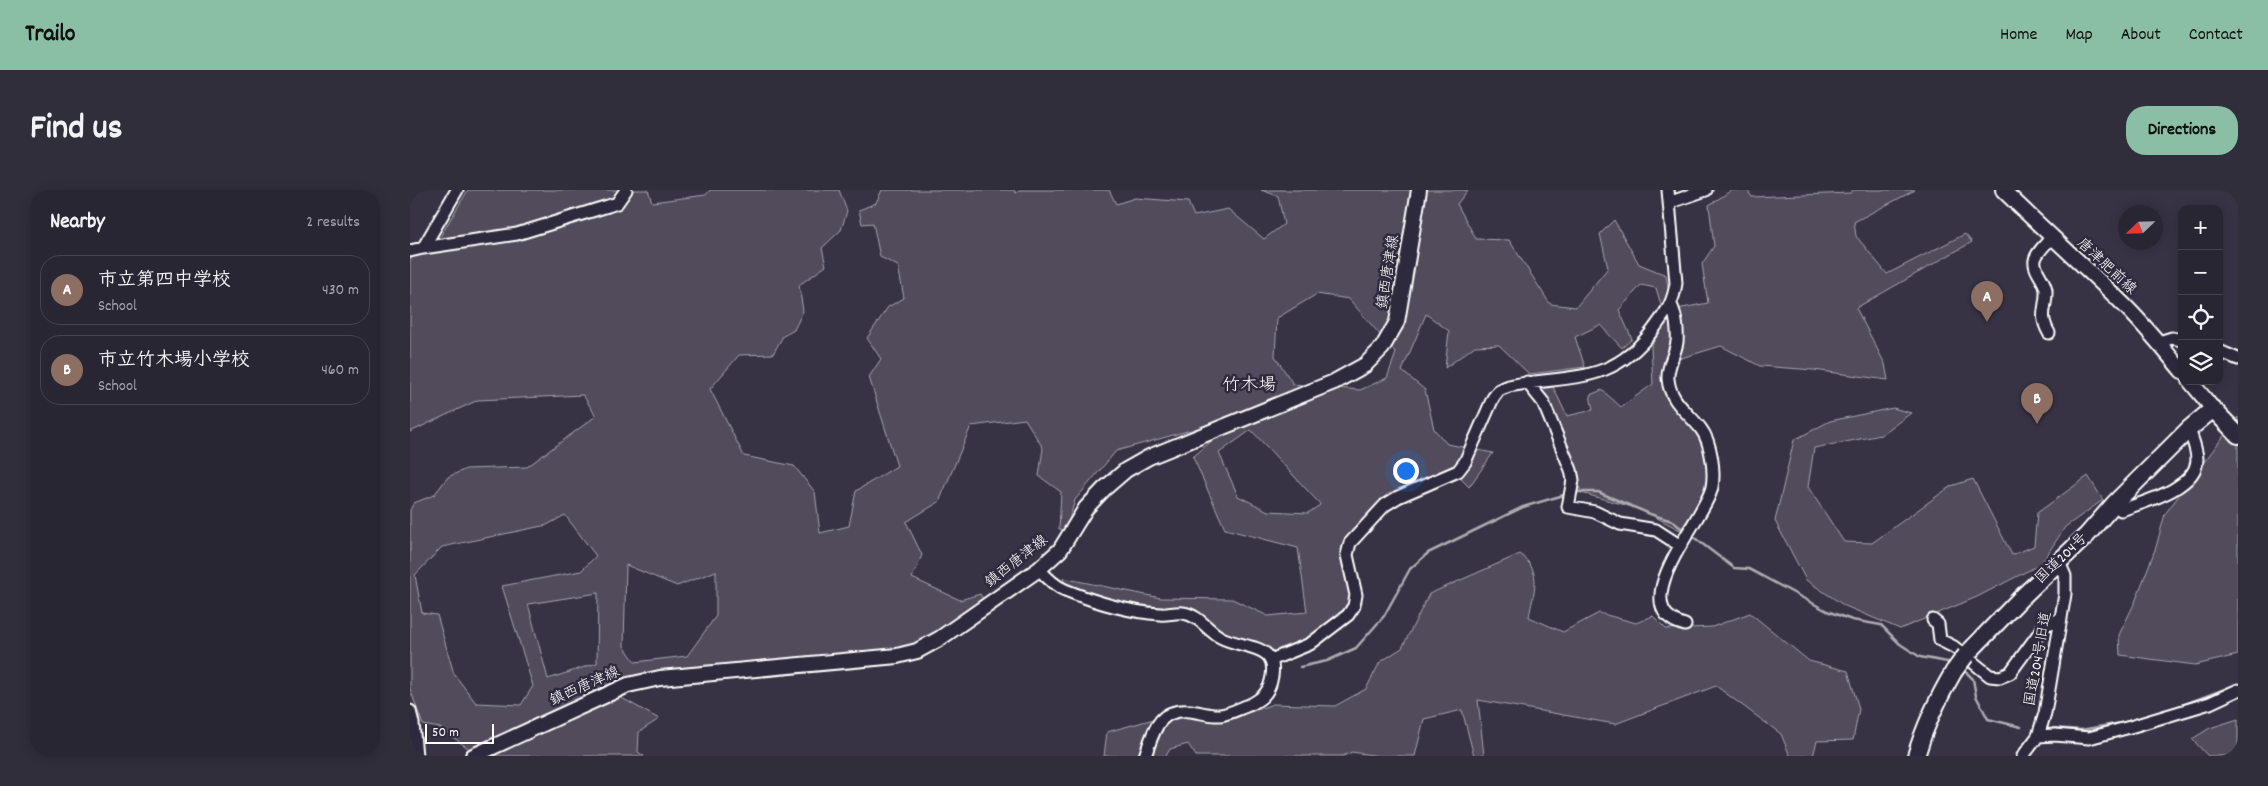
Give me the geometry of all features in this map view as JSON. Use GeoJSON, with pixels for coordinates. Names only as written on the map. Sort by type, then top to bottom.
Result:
{"type":"FeatureCollection","features":[{"type":"Feature","properties":{"kind":"highway","name":"国道204号"},"geometry":{"type":"LineString","coordinates":[[1916,756],[1924,730],[1940,695],[1966,655],[2020,599],[2087,536],[2114,504],[2189,429],[2213,409]]}},
{"type":"Feature","properties":{"kind":"highway"},"geometry":{"type":"LineString","coordinates":[[2213,409],[2238,435]]}},
{"type":"Feature","properties":{"kind":"main road","name":"鎮西唐津線"},"geometry":{"type":"LineString","coordinates":[[473,756],[628,685],[660,678],[897,656],[918,651],[1039,569],[1060,550],[1086,508],[1126,470],[1149,458],[1334,382],[1365,365],[1382,348],[1397,322],[1419,190]]}},
{"type":"Feature","properties":{"kind":"main road","name":"唐津肥前線"},"geometry":{"type":"LineString","coordinates":[[2003,190],[2051,238],[2121,302],[2159,342],[2178,366]]}},
{"type":"Feature","properties":{"kind":"main road"},"geometry":{"type":"LineString","coordinates":[[2193,385],[2213,409]]}},
{"type":"Feature","properties":{"kind":"street"},"geometry":{"type":"LineString","coordinates":[[423,248],[457,190]]}},
{"type":"Feature","properties":{"kind":"street"},"geometry":{"type":"LineString","coordinates":[[410,252],[423,248],[517,234],[617,203],[626,190]]}},
{"type":"Feature","properties":{"kind":"street"},"geometry":{"type":"LineString","coordinates":[[1271,660],[1310,644],[1348,615],[1354,606],[1356,595],[1348,561],[1350,543],[1385,505],[1398,497],[1458,471],[1465,462],[1493,398],[1499,390],[1527,382],[1587,375],[1610,369],[1633,354],[1671,305],[1676,283],[1668,190]]}},
{"type":"Feature","properties":{"kind":"street"},"geometry":{"type":"LineString","coordinates":[[1670,204],[1706,190]]}},
{"type":"Feature","properties":{"kind":"street"},"geometry":{"type":"LineString","coordinates":[[2049,333],[2043,322],[2046,291],[2034,263],[2035,258],[2051,238]]}},
{"type":"Feature","properties":{"kind":"street"},"geometry":{"type":"LineString","coordinates":[[1671,305],[1674,310],[1677,343],[1669,366],[1668,378],[1671,390],[1675,401],[1702,430],[1707,439],[1714,476],[1709,499],[1681,542],[1669,565],[1661,591],[1663,606],[1668,617],[1676,623],[1685,625]]}},
{"type":"Feature","properties":{"kind":"street"},"geometry":{"type":"LineString","coordinates":[[2159,342],[2172,338],[2178,339]]}},
{"type":"Feature","properties":{"kind":"street"},"geometry":{"type":"LineString","coordinates":[[2223,352],[2238,358]]}},
{"type":"Feature","properties":{"kind":"street"},"geometry":{"type":"LineString","coordinates":[[1527,382],[1543,402],[1571,470],[1574,480],[1568,507],[1595,512],[1620,524],[1656,530],[1681,542]]}},
{"type":"Feature","properties":{"kind":"street"},"geometry":{"type":"LineString","coordinates":[[2114,504],[2121,510],[2150,500],[2185,483],[2194,473],[2197,459],[2189,429]]}},
{"type":"Feature","properties":{"kind":"street","name":"国道204号旧道"},"geometry":{"type":"LineString","coordinates":[[2023,756],[2038,736],[2045,714],[2065,594],[2065,576],[2059,562]]}},
{"type":"Feature","properties":{"kind":"street"},"geometry":{"type":"LineString","coordinates":[[1039,569],[1063,590],[1132,611],[1162,614],[1183,613],[1198,619],[1216,634],[1230,642],[1258,648],[1267,653],[1271,660],[1273,672],[1266,695],[1254,702],[1219,715],[1190,711],[1176,711],[1167,714],[1160,720],[1153,733],[1146,756]]}},
{"type":"Feature","properties":{"kind":"street"},"geometry":{"type":"LineString","coordinates":[[1934,620],[1938,624],[1940,640],[1954,647],[1990,676],[2000,677],[2010,672],[2045,625],[2061,619]]}},
{"type":"Feature","properties":{"kind":"street"},"geometry":{"type":"LineString","coordinates":[[2038,736],[2055,735],[2089,738],[2210,703],[2238,690]]}},
{"type":"Feature","properties":{"kind":"street"},"geometry":{"type":"LineString","coordinates":[[410,712],[416,756]]}},
{"type":"Feature","properties":{"kind":"shaded area"},"geometry":{"type":"Polygon","coordinates":[[[468,190],[648,190],[652,202],[706,195],[710,190],[839,190],[847,211],[841,230],[822,248],[826,266],[799,285],[803,311],[794,330],[783,336],[773,354],[739,355],[710,389],[744,456],[794,466],[815,492],[820,533],[849,526],[856,491],[897,466],[869,377],[881,359],[867,338],[888,307],[904,298],[898,266],[880,257],[873,223],[862,224],[859,210],[876,203],[882,190],[1014,190],[1016,193],[1021,190],[1109,190],[1116,204],[1135,198],[1188,202],[1194,216],[1228,209],[1264,239],[1284,224],[1278,196],[1261,190],[1468,190],[1457,204],[1476,239],[1509,240],[1550,304],[1576,307],[1608,268],[1600,234],[1614,220],[1639,264],[1666,275],[1672,310],[1708,303],[1702,264],[1714,246],[1709,205],[1732,190],[1747,190],[1752,197],[1851,193],[1853,190],[1915,190],[1854,222],[1856,236],[1887,274],[1965,234],[1972,242],[1856,308],[1885,364],[1888,380],[1814,370],[1760,366],[1721,346],[1665,363],[1666,392],[1700,436],[1711,472],[1701,502],[1680,530],[1640,509],[1581,493],[1575,468],[1542,389],[1553,387],[1567,416],[1593,410],[1590,395],[1602,390],[1621,407],[1653,384],[1651,347],[1665,318],[1656,288],[1641,285],[1619,310],[1632,339],[1622,348],[1600,325],[1575,337],[1585,367],[1529,374],[1499,345],[1475,346],[1445,368],[1449,331],[1426,314],[1402,371],[1425,390],[1434,429],[1447,444],[1493,453],[1469,487],[1451,469],[1385,497],[1345,544],[1342,565],[1352,589],[1349,608],[1306,642],[1275,653],[1260,643],[1232,639],[1193,609],[1141,606],[1066,588],[1063,578],[1161,598],[1232,599],[1268,616],[1307,612],[1298,548],[1225,529],[1193,457],[1216,437],[1209,425],[1116,451],[1075,500],[1066,530],[1059,529],[1061,492],[1039,476],[1043,448],[1025,419],[971,426],[939,502],[906,522],[922,555],[912,578],[960,600],[980,594],[985,602],[923,643],[890,653],[650,673],[620,697],[659,719],[639,732],[638,752],[644,756],[479,756],[440,728],[423,725],[410,689],[410,510],[414,503],[434,495],[448,477],[466,469],[527,467],[596,416],[583,395],[478,400],[410,432],[410,262],[412,256],[432,250],[468,190]],[[1317,294],[1277,318],[1275,356],[1293,384],[1360,390],[1387,378],[1396,353],[1349,299],[1317,294]],[[1251,430],[1219,453],[1238,496],[1268,511],[1308,513],[1320,505],[1251,430]],[[565,515],[547,525],[442,547],[415,575],[422,613],[437,615],[454,674],[476,703],[521,705],[533,686],[502,586],[581,571],[596,556],[565,515]],[[626,565],[624,646],[635,662],[687,656],[716,616],[716,571],[677,586],[626,565]],[[598,593],[528,604],[548,679],[597,663],[598,593]]]}},
{"type":"Feature","properties":{"kind":"shaded area"},"geometry":{"type":"Polygon","coordinates":[[[1893,408],[1911,413],[1881,435],[1814,448],[1808,487],[1844,542],[1872,543],[1951,486],[1973,479],[2012,555],[2034,546],[2037,513],[2088,476],[2103,500],[2065,527],[2041,564],[1977,597],[1900,629],[1845,606],[1806,580],[1775,521],[1794,440],[1830,421],[1893,408]]]}},
{"type":"Feature","properties":{"kind":"shaded area"},"geometry":{"type":"Polygon","coordinates":[[[2238,417],[2238,655],[2195,665],[2120,655],[2119,635],[2135,602],[2156,547],[2165,514],[2238,417]]]}},
{"type":"Feature","properties":{"kind":"shaded area"},"geometry":{"type":"Polygon","coordinates":[[[1520,554],[1532,568],[1535,583],[1529,617],[1563,632],[1599,613],[1636,623],[1653,616],[1666,629],[1712,627],[1750,613],[1809,661],[1848,671],[1859,709],[1853,740],[1817,741],[1813,756],[1790,756],[1781,734],[1716,686],[1615,724],[1478,700],[1484,756],[1474,756],[1462,710],[1424,719],[1415,756],[1379,756],[1352,752],[1343,756],[1196,756],[1188,744],[1170,749],[1166,756],[1104,756],[1107,732],[1186,710],[1234,718],[1273,704],[1335,706],[1366,689],[1380,662],[1402,648],[1429,594],[1520,554]]]}},
{"type":"Feature","properties":{"kind":"shaded area"},"geometry":{"type":"Polygon","coordinates":[[[2238,719],[2238,756],[2208,756],[2192,739],[2210,728],[2238,719]]]}},
{"type":"Feature","properties":{"kind":"waterway"},"geometry":{"type":"LineString","coordinates":[[1575,492],[1598,492],[1650,514],[1672,521],[1685,531]]}},
{"type":"Feature","properties":{"kind":"waterway"},"geometry":{"type":"LineString","coordinates":[[1300,667],[1327,661],[1356,648],[1384,616],[1410,569],[1428,553],[1523,507],[1567,494]]}},
{"type":"Feature","properties":{"kind":"waterway"},"geometry":{"type":"LineString","coordinates":[[1692,536],[1734,568],[1749,569],[1827,611],[1852,620],[1881,625],[1900,644],[1920,657],[1953,663]]}},
{"type":"Feature","properties":{"kind":"waterway"},"geometry":{"type":"LineString","coordinates":[[1962,668],[1973,679],[1976,696],[1988,719],[2021,727]]}},
{"type":"Feature","properties":{"kind":"waterway"},"geometry":{"type":"LineString","coordinates":[[2177,707],[2238,684]]}},
{"type":"Feature","properties":{"kind":"waterway"},"geometry":{"type":"LineString","coordinates":[[2053,728],[2081,730],[2126,722]]}},
{"type":"Feature","properties":{"kind":"place","name":"市立第四中学校"},"geometry":{"type":"Point","coordinates":[1987,322]}},
{"type":"Feature","properties":{"kind":"place","name":"市立竹木場小学校"},"geometry":{"type":"Point","coordinates":[2037,424]}},
{"type":"Feature","properties":{"kind":"district","name":"竹木場"},"geometry":{"type":"Point","coordinates":[1249,386]}}]}
